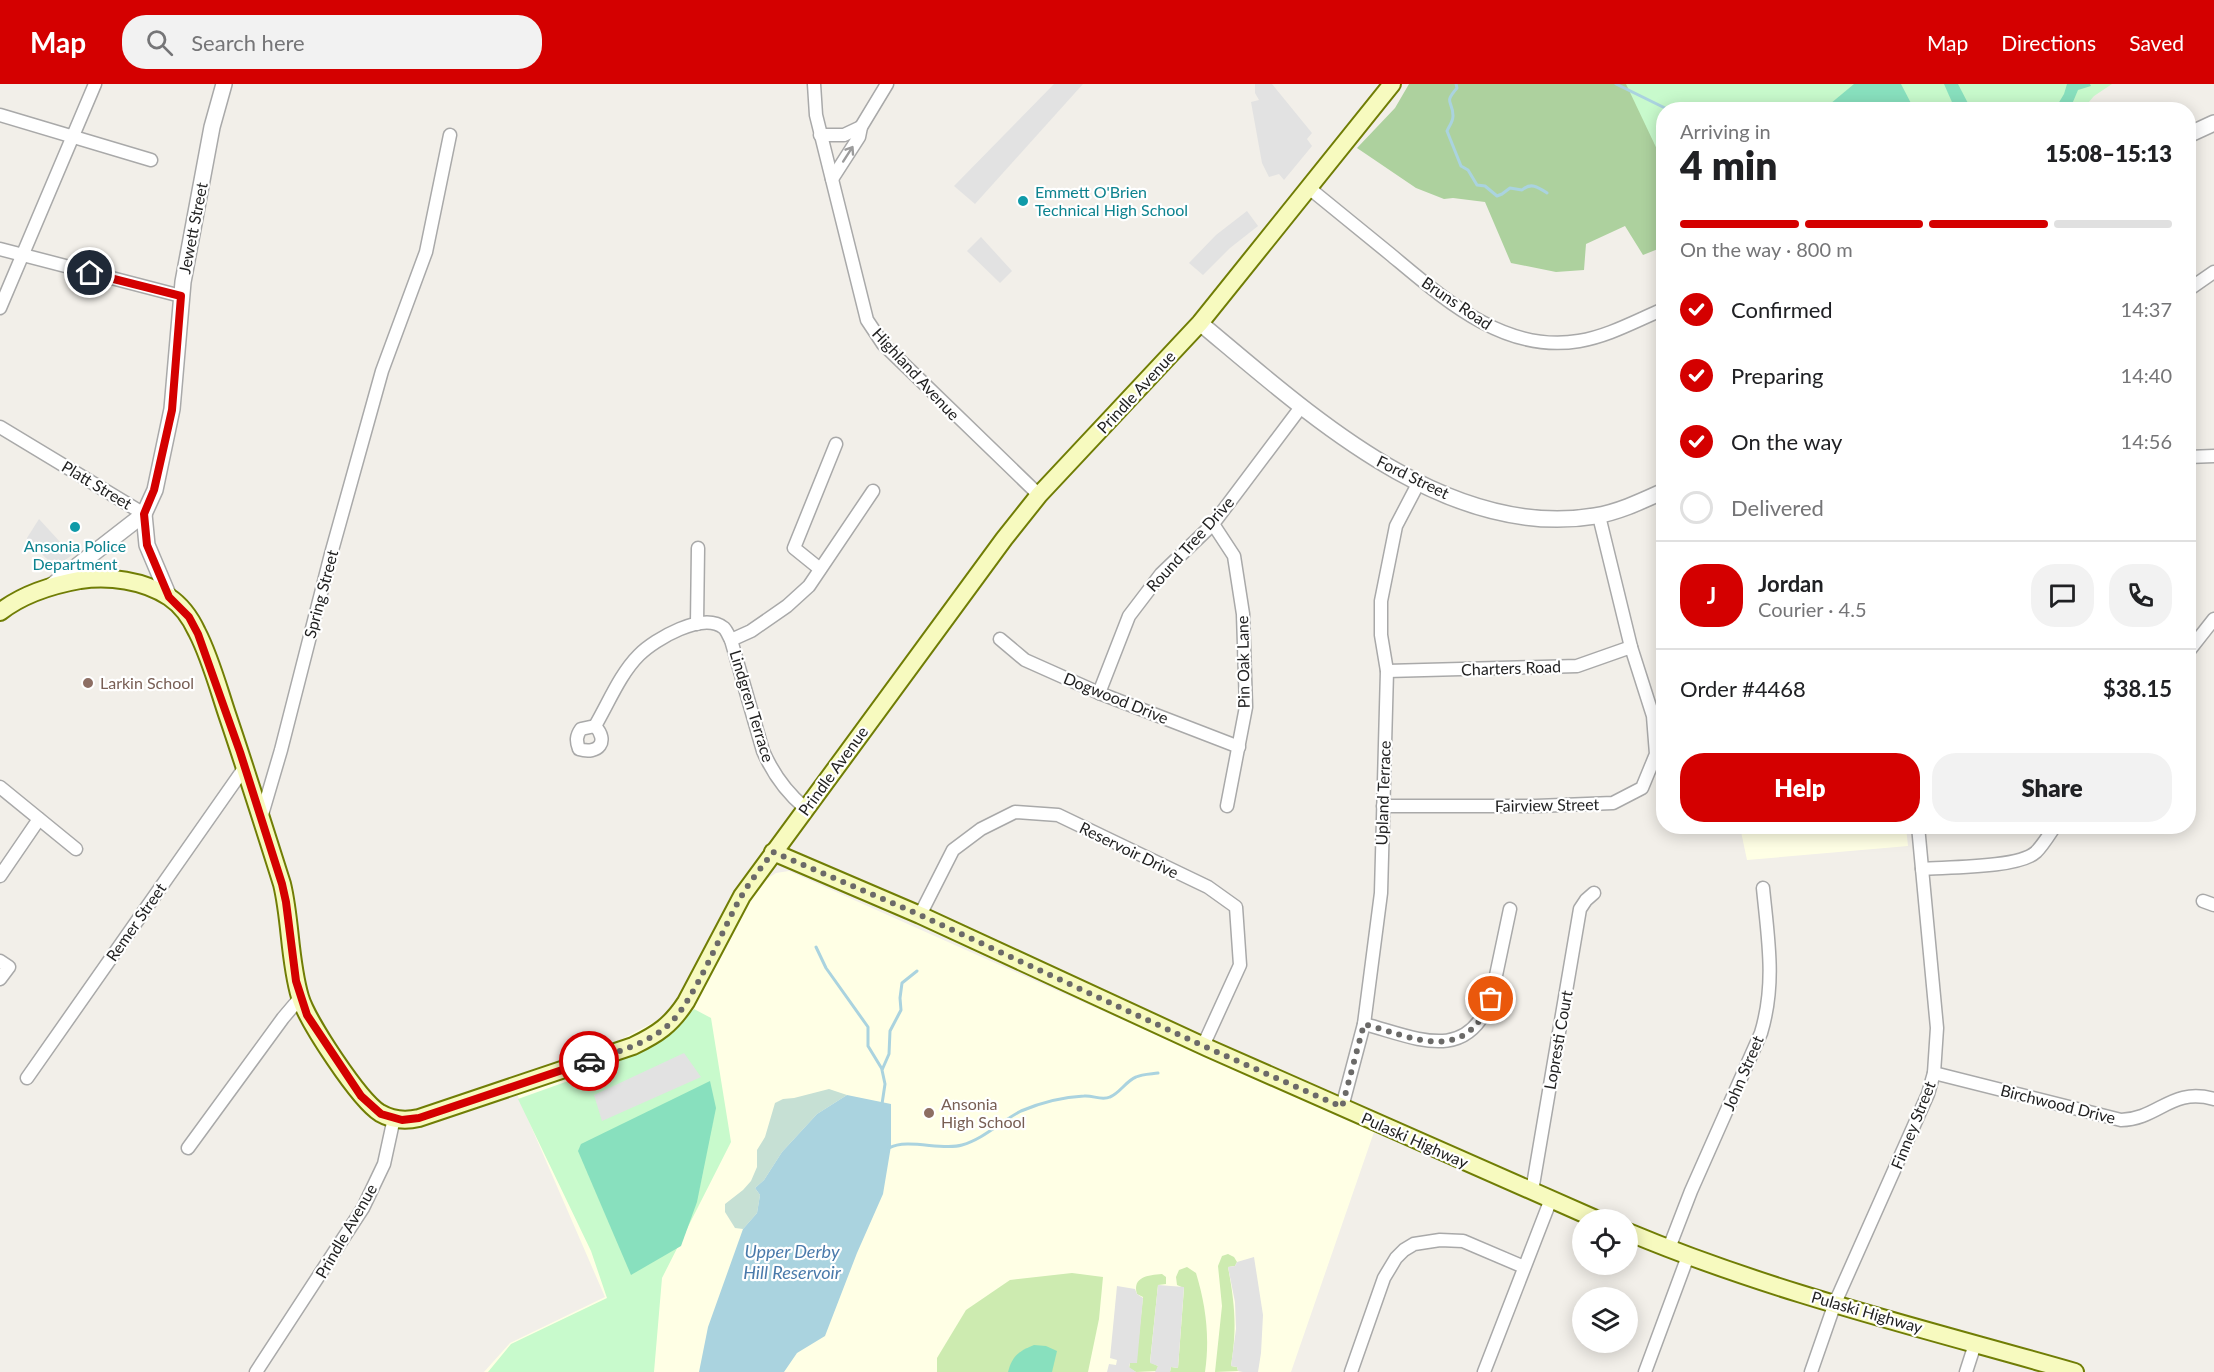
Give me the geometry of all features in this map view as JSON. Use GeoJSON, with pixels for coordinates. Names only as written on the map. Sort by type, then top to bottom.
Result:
{"type":"FeatureCollection","features":[{"type":"Feature","properties":{"kind":"main road","name":"Prindle Avenue"},"geometry":{"type":"LineString","coordinates":[[394,1118],[409,1120],[454,1107],[633,1046],[664,1029],[686,1002],[742,896],[1004,539],[1039,495],[1200,323],[1310,188],[1389,85]]}},
{"type":"Feature","properties":{"kind":"main road"},"geometry":{"type":"LineString","coordinates":[[0,612],[22,598],[50,587],[91,579],[117,579],[139,584],[169,597]]}},
{"type":"Feature","properties":{"kind":"main road","name":"Platt Street"},"geometry":{"type":"LineString","coordinates":[[169,597],[189,617],[198,634],[245,767],[286,902],[296,981],[307,1015],[361,1096],[381,1114],[394,1118]]}},
{"type":"Feature","properties":{"kind":"main road","name":"Pulaski Highway"},"geometry":{"type":"LineString","coordinates":[[773,852],[920,915],[1203,1046],[1573,1209]]}},
{"type":"Feature","properties":{"kind":"main road","name":"Pulaski Highway"},"geometry":{"type":"LineString","coordinates":[[1638,1236],[1688,1256],[1835,1303],[2075,1372]]}},
{"type":"Feature","properties":{"kind":"street"},"geometry":{"type":"LineString","coordinates":[[0,309],[95,84]]}},
{"type":"Feature","properties":{"kind":"street","name":"Jewett Street"},"geometry":{"type":"LineString","coordinates":[[144,514],[154,490],[172,410],[181,296],[212,127],[224,84]]}},
{"type":"Feature","properties":{"kind":"street","name":"Highland Avenue"},"geometry":{"type":"LineString","coordinates":[[814,84],[820,135],[864,311],[875,334],[952,413],[1039,495]]}},
{"type":"Feature","properties":{"kind":"street"},"geometry":{"type":"LineString","coordinates":[[832,179],[859,137],[861,127],[887,84]]}},
{"type":"Feature","properties":{"kind":"street"},"geometry":{"type":"LineString","coordinates":[[0,115],[151,160]]}},
{"type":"Feature","properties":{"kind":"street"},"geometry":{"type":"LineString","coordinates":[[2196,131],[2214,123]]}},
{"type":"Feature","properties":{"kind":"street"},"geometry":{"type":"LineString","coordinates":[[820,135],[844,135],[861,127]]}},
{"type":"Feature","properties":{"kind":"street","name":"Spring Street"},"geometry":{"type":"LineString","coordinates":[[261,818],[382,370],[426,252],[450,135]]}},
{"type":"Feature","properties":{"kind":"street","name":"Bruns Road"},"geometry":{"type":"LineString","coordinates":[[1310,188],[1445,298],[1477,320],[1501,332],[1536,340],[1577,342],[1609,334],[1656,313]]}},
{"type":"Feature","properties":{"kind":"street"},"geometry":{"type":"LineString","coordinates":[[0,249],[181,296]]}},
{"type":"Feature","properties":{"kind":"street"},"geometry":{"type":"LineString","coordinates":[[2196,284],[2214,272]]}},
{"type":"Feature","properties":{"kind":"street","name":"Ford Street"},"geometry":{"type":"LineString","coordinates":[[1200,323],[1301,407],[1354,446],[1419,482],[1477,507],[1523,518],[1548,520],[1599,516],[1656,494]]}},
{"type":"Feature","properties":{"kind":"street","name":"Round Tree Drive"},"geometry":{"type":"LineString","coordinates":[[1099,693],[1129,616],[1161,574],[1213,524],[1301,407]]}},
{"type":"Feature","properties":{"kind":"street","name":"Platt Street"},"geometry":{"type":"LineString","coordinates":[[0,427],[144,514],[147,545],[169,597]]}},
{"type":"Feature","properties":{"kind":"street"},"geometry":{"type":"LineString","coordinates":[[820,569],[794,548],[836,444]]}},
{"type":"Feature","properties":{"kind":"street"},"geometry":{"type":"LineString","coordinates":[[2196,457],[2214,456]]}},
{"type":"Feature","properties":{"kind":"street","name":"Upland Terrace"},"geometry":{"type":"LineString","coordinates":[[1342,1107],[1364,1024],[1381,893],[1387,671],[1381,635],[1383,590],[1396,526],[1419,482]]}},
{"type":"Feature","properties":{"kind":"street"},"geometry":{"type":"LineString","coordinates":[[731,640],[751,631],[787,606],[809,586],[873,491]]}},
{"type":"Feature","properties":{"kind":"street"},"geometry":{"type":"LineString","coordinates":[[50,587],[144,514]]}},
{"type":"Feature","properties":{"kind":"street","name":"Fairview Street"},"geometry":{"type":"LineString","coordinates":[[1383,806],[1536,806],[1613,803],[1642,788],[1656,754],[1653,716],[1631,647],[1599,516]]}},
{"type":"Feature","properties":{"kind":"street","name":"Pin Oak Lane"},"geometry":{"type":"LineString","coordinates":[[1213,524],[1234,556],[1243,614],[1246,707],[1227,806]]}},
{"type":"Feature","properties":{"kind":"street"},"geometry":{"type":"LineString","coordinates":[[595,726],[620,680],[640,654],[671,633],[698,624],[698,548]]}},
{"type":"Feature","properties":{"kind":"street"},"geometry":{"type":"LineString","coordinates":[[2196,642],[2214,619]]}},
{"type":"Feature","properties":{"kind":"street","name":"Lindgren Terrace"},"geometry":{"type":"LineString","coordinates":[[698,624],[715,624],[724,628],[731,640],[763,751],[779,781],[805,808]]}},
{"type":"Feature","properties":{"kind":"street","name":"Dogwood Drive"},"geometry":{"type":"LineString","coordinates":[[1000,639],[1025,660],[1099,693],[1239,747]]}},
{"type":"Feature","properties":{"kind":"street","name":"Charters Road"},"geometry":{"type":"LineString","coordinates":[[1387,671],[1577,666],[1631,647]]}},
{"type":"Feature","properties":{"kind":"street","name":"Remer Street"},"geometry":{"type":"LineString","coordinates":[[27,1078],[245,767]]}},
{"type":"Feature","properties":{"kind":"street"},"geometry":{"type":"LineString","coordinates":[[0,788],[76,849]]}},
{"type":"Feature","properties":{"kind":"street","name":"Reservoir Drive"},"geometry":{"type":"LineString","coordinates":[[920,915],[953,850],[981,829],[1015,812],[1058,815],[1208,887],[1236,907],[1240,965],[1203,1046]]}},
{"type":"Feature","properties":{"kind":"street"},"geometry":{"type":"LineString","coordinates":[[0,876],[39,819]]}},
{"type":"Feature","properties":{"kind":"street","name":"Finney Street"},"geometry":{"type":"LineString","coordinates":[[1811,1372],[1835,1303],[1928,1094],[1934,1073],[1937,1028],[1919,834]]}},
{"type":"Feature","properties":{"kind":"street"},"geometry":{"type":"LineString","coordinates":[[1922,869],[2022,860],[2035,854],[2049,834]]}},
{"type":"Feature","properties":{"kind":"street","name":"John Street"},"geometry":{"type":"LineString","coordinates":[[1668,1248],[1761,1034],[1767,1015],[1770,965],[1763,888]]}},
{"type":"Feature","properties":{"kind":"street","name":"Lopresti Court"},"geometry":{"type":"LineString","coordinates":[[1532,1191],[1580,909],[1594,893]]}},
{"type":"Feature","properties":{"kind":"street"},"geometry":{"type":"LineString","coordinates":[[1364,1024],[1431,1042],[1452,1040],[1467,1035],[1485,1014],[1491,999],[1510,909]]}},
{"type":"Feature","properties":{"kind":"street"},"geometry":{"type":"LineString","coordinates":[[0,961],[9,967],[0,979]]}},
{"type":"Feature","properties":{"kind":"street"},"geometry":{"type":"LineString","coordinates":[[188,1148],[300,998]]}},
{"type":"Feature","properties":{"kind":"street","name":"Birchwood Drive"},"geometry":{"type":"LineString","coordinates":[[1934,1073],[2121,1120],[2140,1117],[2187,1096],[2214,1099]]}},
{"type":"Feature","properties":{"kind":"street","name":"Prindle Avenue"},"geometry":{"type":"LineString","coordinates":[[256,1372],[363,1208],[384,1164],[394,1118]]}},
{"type":"Feature","properties":{"kind":"street"},"geometry":{"type":"LineString","coordinates":[[1484,1372],[1551,1199]]}},
{"type":"Feature","properties":{"kind":"street"},"geometry":{"type":"LineString","coordinates":[[1351,1372],[1384,1278],[1396,1258],[1404,1250],[1414,1244],[1440,1240],[1463,1241],[1524,1267]]}},
{"type":"Feature","properties":{"kind":"street"},"geometry":{"type":"LineString","coordinates":[[1645,1372],[1688,1256]]}},
{"type":"Feature","properties":{"kind":"street"},"geometry":{"type":"LineString","coordinates":[[1966,1372],[1975,1344]]}},
{"type":"Feature","properties":{"kind":"shaded area"},"geometry":{"type":"Polygon","coordinates":[[[1054,84],[1083,84],[975,204],[954,186],[1054,84]]]}},
{"type":"Feature","properties":{"kind":"shaded area"},"geometry":{"type":"Polygon","coordinates":[[[1255,84],[1272,84],[1312,133],[1307,139],[1312,146],[1284,180],[1279,174],[1269,177],[1262,163],[1251,102],[1259,100],[1255,93],[1255,84]]]}},
{"type":"Feature","properties":{"kind":"shaded area"},"geometry":{"type":"Polygon","coordinates":[[[1247,211],[1258,226],[1230,248],[1203,275],[1189,263],[1216,235],[1247,211]]]}},
{"type":"Feature","properties":{"kind":"shaded area"},"geometry":{"type":"Polygon","coordinates":[[[981,237],[1012,271],[1000,283],[967,251],[981,237]]]}},
{"type":"Feature","properties":{"kind":"shaded area"},"geometry":{"type":"Polygon","coordinates":[[[39,519],[72,555],[56,567],[27,541],[39,519]]]}},
{"type":"Feature","properties":{"kind":"shaded area"},"geometry":{"type":"Polygon","coordinates":[[[1741,834],[1907,834],[1908,846],[1747,860],[1741,834]]]}},
{"type":"Feature","properties":{"kind":"shaded area","name":"Ansonia High School"},"geometry":{"type":"Polygon","coordinates":[[[789,871],[1374,1132],[1291,1372],[484,1372],[510,1343],[605,1297],[517,1094],[696,1000],[748,897],[761,883],[776,873],[789,871]]]}},
{"type":"Feature","properties":{"kind":"shaded area"},"geometry":{"type":"Polygon","coordinates":[[[684,1053],[701,1077],[602,1121],[594,1095],[684,1053]]]}},
{"type":"Feature","properties":{"kind":"shaded area"},"geometry":{"type":"Polygon","coordinates":[[[829,1089],[847,1095],[817,1114],[782,1152],[764,1180],[755,1188],[760,1195],[757,1213],[743,1229],[735,1228],[725,1212],[725,1204],[751,1181],[757,1167],[757,1150],[765,1137],[775,1103],[783,1099],[829,1089]]]}},
{"type":"Feature","properties":{"kind":"shaded area"},"geometry":{"type":"Polygon","coordinates":[[[1254,1257],[1263,1315],[1261,1353],[1258,1372],[1243,1372],[1231,1366],[1236,1329],[1235,1302],[1228,1267],[1254,1257]]]}},
{"type":"Feature","properties":{"kind":"shaded area"},"geometry":{"type":"Polygon","coordinates":[[[1158,1285],[1184,1287],[1178,1368],[1171,1367],[1170,1372],[1155,1372],[1158,1366],[1150,1363],[1158,1285]]]}},
{"type":"Feature","properties":{"kind":"shaded area"},"geometry":{"type":"Polygon","coordinates":[[[1117,1286],[1135,1289],[1137,1294],[1143,1298],[1137,1363],[1130,1363],[1129,1367],[1136,1372],[1107,1372],[1109,1364],[1116,1365],[1117,1360],[1110,1358],[1117,1286]]]}},
{"type":"Feature","properties":{"kind":"green space"},"geometry":{"type":"Polygon","coordinates":[[[1409,84],[1650,84],[1660,102],[1656,102],[1656,250],[1643,255],[1625,226],[1586,244],[1584,270],[1556,272],[1511,263],[1485,202],[1444,199],[1416,188],[1357,148],[1395,108],[1409,84]]]}},
{"type":"Feature","properties":{"kind":"green space"},"geometry":{"type":"Polygon","coordinates":[[[1626,84],[2112,84],[2089,102],[1656,102],[1656,147],[1626,84]]]}},
{"type":"Feature","properties":{"kind":"green space"},"geometry":{"type":"Polygon","coordinates":[[[1854,84],[1901,84],[1910,102],[1832,102],[1854,84]]]}},
{"type":"Feature","properties":{"kind":"green space"},"geometry":{"type":"Polygon","coordinates":[[[1944,84],[1958,84],[1967,102],[1952,102],[1944,84]]]}},
{"type":"Feature","properties":{"kind":"green space"},"geometry":{"type":"Polygon","coordinates":[[[2067,84],[2090,84],[2091,86],[2078,90],[2073,102],[2059,102],[2067,84]]]}},
{"type":"Feature","properties":{"kind":"green space"},"geometry":{"type":"Polygon","coordinates":[[[694,1009],[711,1018],[731,1142],[662,1278],[654,1372],[488,1372],[511,1344],[607,1298],[591,1251],[518,1099],[610,1066],[672,1033],[694,1009]]]}},
{"type":"Feature","properties":{"kind":"green space"},"geometry":{"type":"Polygon","coordinates":[[[710,1081],[716,1108],[697,1202],[681,1246],[631,1275],[578,1151],[581,1144],[710,1081]]]}},
{"type":"Feature","properties":{"kind":"green space"},"geometry":{"type":"Polygon","coordinates":[[[1228,1254],[1237,1262],[1235,1266],[1228,1267],[1234,1316],[1231,1366],[1237,1367],[1238,1371],[1215,1372],[1222,1306],[1218,1266],[1222,1256],[1228,1254]]]}},
{"type":"Feature","properties":{"kind":"green space"},"geometry":{"type":"Polygon","coordinates":[[[1187,1267],[1196,1273],[1205,1310],[1207,1346],[1205,1372],[1170,1372],[1171,1367],[1178,1368],[1184,1288],[1177,1285],[1176,1277],[1179,1270],[1187,1267]]]}},
{"type":"Feature","properties":{"kind":"green space"},"geometry":{"type":"Polygon","coordinates":[[[1072,1273],[1103,1277],[1099,1319],[1088,1372],[937,1372],[937,1358],[966,1310],[1010,1280],[1072,1273]]]}},
{"type":"Feature","properties":{"kind":"green space"},"geometry":{"type":"Polygon","coordinates":[[[1162,1274],[1166,1277],[1166,1284],[1158,1285],[1150,1362],[1158,1366],[1157,1371],[1136,1372],[1129,1368],[1130,1363],[1136,1363],[1143,1297],[1137,1294],[1137,1284],[1139,1280],[1147,1276],[1162,1274]]]}},
{"type":"Feature","properties":{"kind":"green space"},"geometry":{"type":"Polygon","coordinates":[[[1034,1345],[1046,1346],[1057,1351],[1052,1372],[1008,1372],[1017,1355],[1034,1345]]]}},
{"type":"Feature","properties":{"kind":"water","name":"Upper Derby Hill Reservoir"},"geometry":{"type":"Polygon","coordinates":[[[847,1095],[891,1104],[891,1146],[883,1194],[825,1336],[797,1353],[784,1372],[699,1372],[708,1327],[743,1229],[757,1213],[760,1195],[755,1188],[764,1180],[782,1152],[817,1114],[847,1095]]]}},
{"type":"Feature","properties":{"kind":"waterway"},"geometry":{"type":"LineString","coordinates":[[1456,84],[1457,88],[1450,100],[1453,118],[1447,131],[1461,166],[1468,170],[1477,185],[1485,186],[1497,196],[1510,188],[1522,190],[1531,186],[1538,187],[1547,193]]}},
{"type":"Feature","properties":{"kind":"waterway"},"geometry":{"type":"LineString","coordinates":[[1616,84],[1656,104]]}},
{"type":"Feature","properties":{"kind":"waterway"},"geometry":{"type":"LineString","coordinates":[[816,947],[826,968],[868,1027],[868,1046],[882,1069]]}},
{"type":"Feature","properties":{"kind":"waterway"},"geometry":{"type":"LineString","coordinates":[[882,1104],[885,1084],[882,1070],[889,1054],[890,1031],[901,1010],[902,983],[917,971]]}},
{"type":"Feature","properties":{"kind":"waterway"},"geometry":{"type":"LineString","coordinates":[[889,1148],[905,1144],[945,1147],[962,1145],[978,1139],[1028,1108],[1076,1097],[1107,1098],[1136,1077],[1158,1073]]}},
{"type":"Feature","properties":{"kind":"way so far"},"geometry":{"type":"LineString","coordinates":[[589,1061],[633,1046],[664,1029],[671,1022],[686,1002],[742,896],[773,852],[920,915],[1342,1107],[1364,1024],[1431,1042],[1452,1040],[1467,1035],[1476,1026],[1485,1014],[1491,999]]}},
{"type":"Feature","properties":{"kind":"place","name":"Emmett O'Brien Technical High School"},"geometry":{"type":"Point","coordinates":[1023,201]}},
{"type":"Feature","properties":{"kind":"place","name":"Ansonia Police Department"},"geometry":{"type":"Point","coordinates":[75,527]}},
{"type":"Feature","properties":{"kind":"place","name":"Larkin School"},"geometry":{"type":"Point","coordinates":[88,683]}},
{"type":"Feature","properties":{"kind":"place","name":"Ansonia High School"},"geometry":{"type":"Point","coordinates":[929,1113]}},
{"type":"Feature","properties":{"kind":"route"},"geometry":{"type":"LineString","coordinates":[[90,273],[181,296],[172,410],[154,490],[144,514],[145,535],[151,558],[169,597],[189,617],[217,683],[282,884],[296,981],[307,1015],[370,1106],[381,1114],[402,1120],[444,1111],[589,1061]]}}]}
